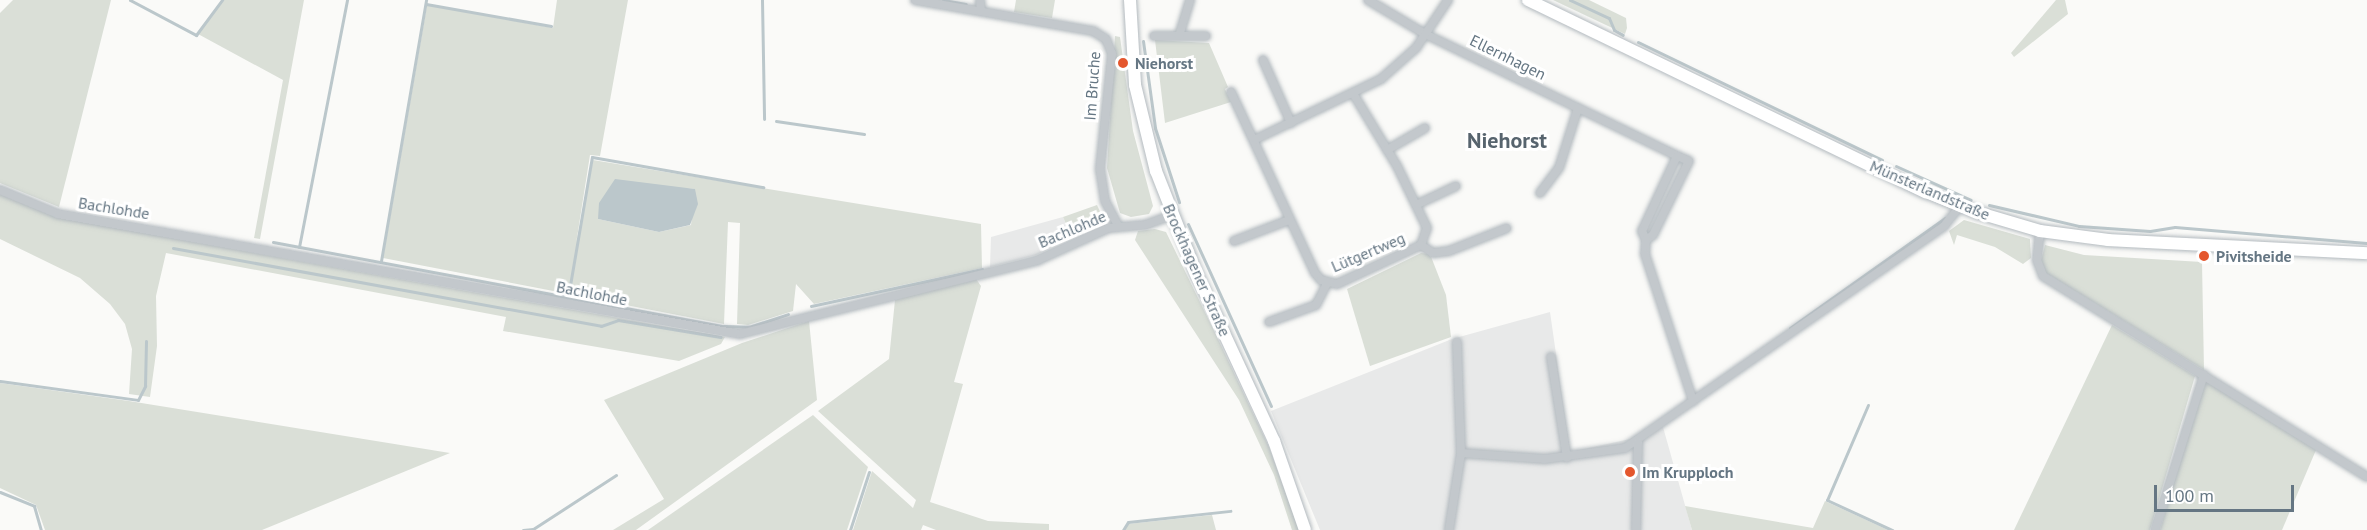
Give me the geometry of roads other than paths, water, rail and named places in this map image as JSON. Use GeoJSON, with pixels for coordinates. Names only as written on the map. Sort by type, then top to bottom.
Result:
{"type":"FeatureCollection","features":[{"type":"Feature","properties":{"kind":"main road","name":"Brockhagener Straße"},"geometry":{"type":"LineString","coordinates":[[1130,0],[1135,85],[1156,171],[1172,215],[1274,441],[1305,530]]}},
{"type":"Feature","properties":{"kind":"main road","name":"Münsterlandstraße"},"geometry":{"type":"LineString","coordinates":[[1528,0],[1960,206],[2040,231],[2108,240],[2367,253]]}},
{"type":"Feature","properties":{"kind":"street","name":"Im Bruche"},"geometry":{"type":"LineString","coordinates":[[915,0],[1093,32],[1106,39],[1112,54],[1100,169],[1105,201],[1118,225]]}},
{"type":"Feature","properties":{"kind":"street"},"geometry":{"type":"LineString","coordinates":[[980,0],[981,11]]}},
{"type":"Feature","properties":{"kind":"street"},"geometry":{"type":"LineString","coordinates":[[1179,36],[1190,0]]}},
{"type":"Feature","properties":{"kind":"street","name":"Ellernhagen"},"geometry":{"type":"LineString","coordinates":[[1368,0],[1425,34],[1689,161],[1653,235],[1646,240],[1645,254],[1693,401]]}},
{"type":"Feature","properties":{"kind":"street"},"geometry":{"type":"LineString","coordinates":[[1256,139],[1354,95],[1404,62],[1445,2]]}},
{"type":"Feature","properties":{"kind":"street"},"geometry":{"type":"LineString","coordinates":[[1154,36],[1206,36]]}},
{"type":"Feature","properties":{"kind":"street"},"geometry":{"type":"LineString","coordinates":[[1263,60],[1291,123]]}},
{"type":"Feature","properties":{"kind":"street","name":"Lütgertweg"},"geometry":{"type":"LineString","coordinates":[[1231,92],[1250,134],[1256,139],[1289,220],[1315,273],[1327,283],[1347,280],[1421,245],[1427,228],[1418,204],[1354,95]]}},
{"type":"Feature","properties":{"kind":"street"},"geometry":{"type":"LineString","coordinates":[[1540,193],[1559,168],[1578,108]]}},
{"type":"Feature","properties":{"kind":"street"},"geometry":{"type":"LineString","coordinates":[[1387,150],[1425,128]]}},
{"type":"Feature","properties":{"kind":"street"},"geometry":{"type":"LineString","coordinates":[[1418,204],[1456,186]]}},
{"type":"Feature","properties":{"kind":"street","name":"Bachlohde"},"geometry":{"type":"LineString","coordinates":[[0,190],[58,213],[740,334],[1038,260],[1118,225],[1145,225],[1172,215]]}},
{"type":"Feature","properties":{"kind":"street"},"geometry":{"type":"LineString","coordinates":[[1461,453],[1567,458],[1625,448],[1638,442],[1944,226],[1960,206]]}},
{"type":"Feature","properties":{"kind":"street"},"geometry":{"type":"LineString","coordinates":[[1234,241],[1289,220]]}},
{"type":"Feature","properties":{"kind":"street","name":"Lütgertweg"},"geometry":{"type":"LineString","coordinates":[[1421,245],[1433,253],[1449,251],[1507,228]]}},
{"type":"Feature","properties":{"kind":"street"},"geometry":{"type":"LineString","coordinates":[[2040,231],[2037,260],[2043,276],[2367,477]]}},
{"type":"Feature","properties":{"kind":"street","name":"Lütgertweg"},"geometry":{"type":"LineString","coordinates":[[1269,322],[1316,305],[1327,283]]}},
{"type":"Feature","properties":{"kind":"street"},"geometry":{"type":"LineString","coordinates":[[1449,530],[1461,453],[1457,342]]}},
{"type":"Feature","properties":{"kind":"street"},"geometry":{"type":"LineString","coordinates":[[1551,357],[1567,458]]}},
{"type":"Feature","properties":{"kind":"street"},"geometry":{"type":"LineString","coordinates":[[2155,530],[2204,375]]}},
{"type":"Feature","properties":{"kind":"street"},"geometry":{"type":"LineString","coordinates":[[1636,530],[1638,442]]}},
{"type":"Feature","properties":{"kind":"waterway"},"geometry":{"type":"LineString","coordinates":[[130,0],[196,35],[222,0]]}},
{"type":"Feature","properties":{"kind":"waterway"},"geometry":{"type":"LineString","coordinates":[[299,247],[347,0]]}},
{"type":"Feature","properties":{"kind":"waterway"},"geometry":{"type":"LineString","coordinates":[[381,261],[426,0]]}},
{"type":"Feature","properties":{"kind":"waterway"},"geometry":{"type":"LineString","coordinates":[[762,0],[764,119]]}},
{"type":"Feature","properties":{"kind":"waterway"},"geometry":{"type":"LineString","coordinates":[[943,0],[966,4]]}},
{"type":"Feature","properties":{"kind":"waterway"},"geometry":{"type":"LineString","coordinates":[[1570,0],[1609,18],[1614,30],[1623,35]]}},
{"type":"Feature","properties":{"kind":"waterway"},"geometry":{"type":"LineString","coordinates":[[426,4],[551,26]]}},
{"type":"Feature","properties":{"kind":"waterway"},"geometry":{"type":"LineString","coordinates":[[1143,41],[1155,128],[1179,202]]}},
{"type":"Feature","properties":{"kind":"waterway"},"geometry":{"type":"LineString","coordinates":[[1638,42],[1882,160]]}},
{"type":"Feature","properties":{"kind":"waterway"},"geometry":{"type":"LineString","coordinates":[[776,121],[864,134]]}},
{"type":"Feature","properties":{"kind":"waterway"},"geometry":{"type":"LineString","coordinates":[[568,297],[592,157],[763,187]]}},
{"type":"Feature","properties":{"kind":"waterway"},"geometry":{"type":"LineString","coordinates":[[1896,166],[1971,200]]}},
{"type":"Feature","properties":{"kind":"waterway"},"geometry":{"type":"LineString","coordinates":[[1989,205],[2079,226],[2150,231],[2175,227],[2367,243]]}},
{"type":"Feature","properties":{"kind":"waterway"},"geometry":{"type":"LineString","coordinates":[[1790,328],[1945,218]]}},
{"type":"Feature","properties":{"kind":"waterway"},"geometry":{"type":"LineString","coordinates":[[1188,224],[1271,406]]}},
{"type":"Feature","properties":{"kind":"waterway"},"geometry":{"type":"LineString","coordinates":[[273,242],[724,326],[749,327],[788,314]]}},
{"type":"Feature","properties":{"kind":"waterway"},"geometry":{"type":"LineString","coordinates":[[173,248],[601,326],[618,320],[721,337]]}},
{"type":"Feature","properties":{"kind":"waterway"},"geometry":{"type":"LineString","coordinates":[[811,306],[982,269]]}},
{"type":"Feature","properties":{"kind":"waterway"},"geometry":{"type":"LineString","coordinates":[[0,381],[138,400],[145,386],[146,341]]}},
{"type":"Feature","properties":{"kind":"waterway"},"geometry":{"type":"LineString","coordinates":[[1868,405],[1827,500],[1892,530]]}},
{"type":"Feature","properties":{"kind":"waterway"},"geometry":{"type":"LineString","coordinates":[[850,530],[869,472]]}},
{"type":"Feature","properties":{"kind":"waterway"},"geometry":{"type":"LineString","coordinates":[[523,530],[533,529],[616,475]]}},
{"type":"Feature","properties":{"kind":"waterway"},"geometry":{"type":"LineString","coordinates":[[0,492],[34,506],[41,530]]}},
{"type":"Feature","properties":{"kind":"waterway"},"geometry":{"type":"LineString","coordinates":[[1123,530],[1128,522],[1230,511]]}},
{"type":"Feature","properties":{"kind":"place","name":"Niehorst"},"geometry":{"type":"Point","coordinates":[1123,63]}},
{"type":"Feature","properties":{"kind":"place","name":"Pivitsheide"},"geometry":{"type":"Point","coordinates":[2204,256]}},
{"type":"Feature","properties":{"kind":"place","name":"Im Krupploch"},"geometry":{"type":"Point","coordinates":[1630,472]}},
{"type":"Feature","properties":{"kind":"district","name":"Niehorst"},"geometry":{"type":"Point","coordinates":[1507,141]}}]}
